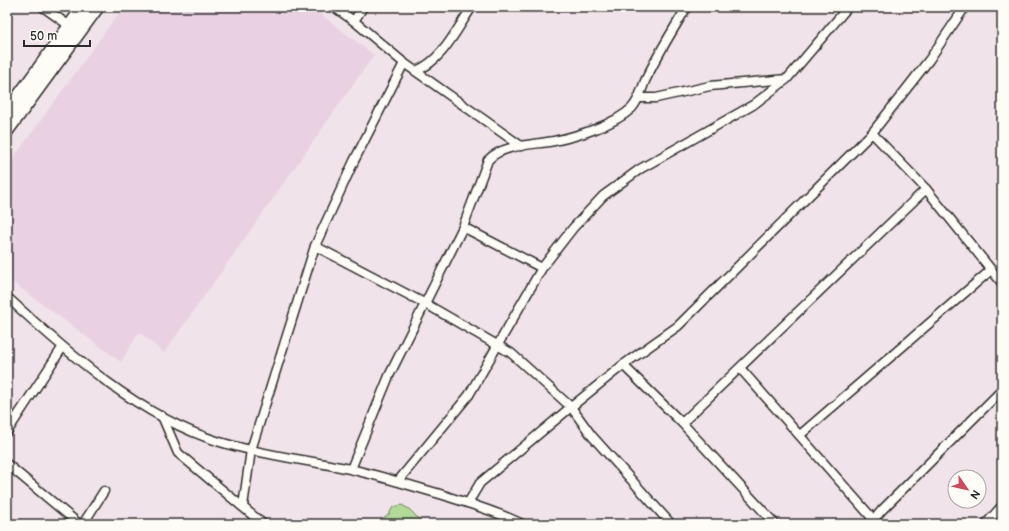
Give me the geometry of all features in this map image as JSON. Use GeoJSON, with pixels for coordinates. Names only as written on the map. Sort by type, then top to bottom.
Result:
{"type":"FeatureCollection","features":[{"type":"Feature","properties":{"kind":"main road"},"geometry":{"type":"LineString","coordinates":[[7,130],[74,29],[84,7]]}},
{"type":"Feature","properties":{"kind":"main road"},"geometry":{"type":"LineString","coordinates":[[7,113],[74,29],[97,7]]}},
{"type":"Feature","properties":{"kind":"street"},"geometry":{"type":"LineString","coordinates":[[43,7],[74,29]]}},
{"type":"Feature","properties":{"kind":"street"},"geometry":{"type":"LineString","coordinates":[[334,7],[354,21],[404,63],[521,146]]}},
{"type":"Feature","properties":{"kind":"street"},"geometry":{"type":"LineString","coordinates":[[354,21],[363,7]]}},
{"type":"Feature","properties":{"kind":"street"},"geometry":{"type":"LineString","coordinates":[[416,71],[426,67],[438,57],[472,7]]}},
{"type":"Feature","properties":{"kind":"street"},"geometry":{"type":"LineString","coordinates":[[351,469],[389,376],[463,227],[488,160],[494,154],[521,146],[555,141],[601,127],[621,117],[632,108],[639,98],[645,82],[687,7]]}},
{"type":"Feature","properties":{"kind":"street"},"geometry":{"type":"LineString","coordinates":[[468,503],[480,483],[623,365],[678,326],[872,133],[929,60],[965,7]]}},
{"type":"Feature","properties":{"kind":"street"},"geometry":{"type":"LineString","coordinates":[[398,481],[469,395],[542,268],[573,228],[603,196],[640,169],[753,105],[787,79],[817,44],[842,8]]}},
{"type":"Feature","properties":{"kind":"street"},"geometry":{"type":"LineString","coordinates":[[243,506],[251,450],[315,246],[354,161],[404,63]]}},
{"type":"Feature","properties":{"kind":"street"},"geometry":{"type":"LineString","coordinates":[[639,98],[656,98],[718,85],[787,79]]}},
{"type":"Feature","properties":{"kind":"street"},"geometry":{"type":"LineString","coordinates":[[872,133],[926,189],[1002,283]]}},
{"type":"Feature","properties":{"kind":"street"},"geometry":{"type":"LineString","coordinates":[[682,423],[926,189]]}},
{"type":"Feature","properties":{"kind":"street"},"geometry":{"type":"LineString","coordinates":[[463,227],[542,268]]}},
{"type":"Feature","properties":{"kind":"street"},"geometry":{"type":"LineString","coordinates":[[315,246],[426,304],[511,352],[571,407],[592,436],[671,524]]}},
{"type":"Feature","properties":{"kind":"street"},"geometry":{"type":"LineString","coordinates":[[800,435],[991,270]]}},
{"type":"Feature","properties":{"kind":"street"},"geometry":{"type":"LineString","coordinates":[[7,297],[62,348],[105,381],[162,416],[193,432],[220,442],[251,450],[351,469],[398,481],[490,509],[522,524]]}},
{"type":"Feature","properties":{"kind":"street"},"geometry":{"type":"LineString","coordinates":[[7,432],[62,348]]}},
{"type":"Feature","properties":{"kind":"street"},"geometry":{"type":"LineString","coordinates":[[623,365],[682,423],[774,524]]}},
{"type":"Feature","properties":{"kind":"street"},"geometry":{"type":"LineString","coordinates":[[740,368],[800,435],[872,522],[1002,390]]}},
{"type":"Feature","properties":{"kind":"street"},"geometry":{"type":"LineString","coordinates":[[162,416],[178,453],[264,524]]}},
{"type":"Feature","properties":{"kind":"street"},"geometry":{"type":"LineString","coordinates":[[7,464],[79,524]]}},
{"type":"Feature","properties":{"kind":"street"},"geometry":{"type":"LineString","coordinates":[[84,524],[104,491]]}},
{"type":"Feature","properties":{"kind":"street"},"geometry":{"type":"LineString","coordinates":[[986,524],[1002,506]]}},
{"type":"Feature","properties":{"kind":"shaded area"},"geometry":{"type":"Polygon","coordinates":[[[123,7],[311,7],[374,55],[164,353],[139,332],[121,362],[7,278],[7,167],[123,7]]]}},
{"type":"Feature","properties":{"kind":"green space"},"geometry":{"type":"Polygon","coordinates":[[[402,505],[409,509],[424,524],[377,524],[389,514],[393,507],[402,505]]]}}]}
